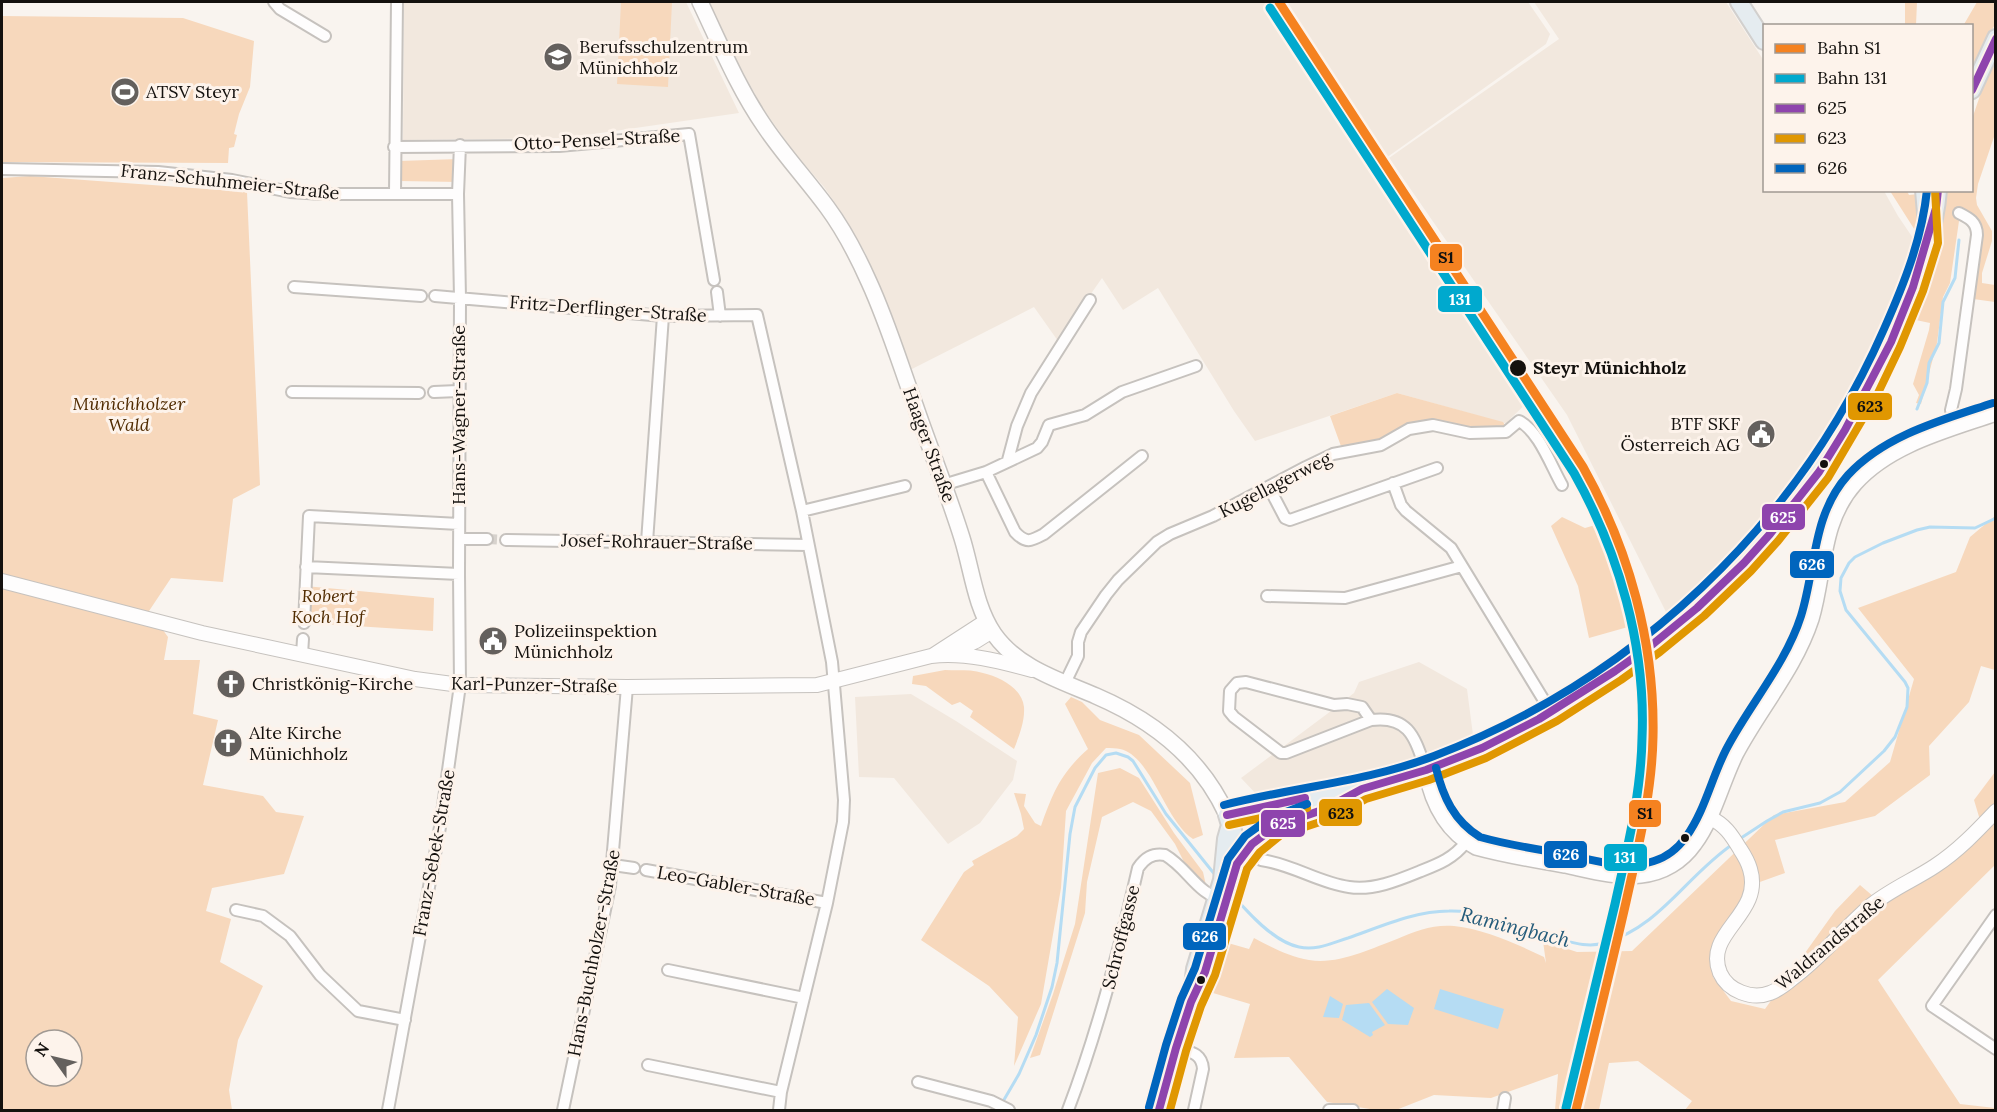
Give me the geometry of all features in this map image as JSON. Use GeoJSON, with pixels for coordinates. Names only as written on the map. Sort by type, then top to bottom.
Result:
{"type":"FeatureCollection","features":[{"type":"Feature","properties":{"kind":"main road","name":"Haager Straße"},"geometry":{"type":"LineString","coordinates":[[700,2],[753,110],[776,143],[827,206],[854,249],[884,320],[962,538],[989,626],[1016,658],[1041,672],[1132,713],[1167,738],[1188,757],[1208,782],[1228,820]]}},
{"type":"Feature","properties":{"kind":"main road"},"geometry":{"type":"LineString","coordinates":[[1739,2],[1763,39]]}},
{"type":"Feature","properties":{"kind":"main road"},"geometry":{"type":"LineString","coordinates":[[1973,84],[1995,38]]}},
{"type":"Feature","properties":{"kind":"main road"},"geometry":{"type":"LineString","coordinates":[[1924,192],[1928,241]]}},
{"type":"Feature","properties":{"kind":"main road"},"geometry":{"type":"LineString","coordinates":[[1228,820],[1323,794],[1362,789],[1426,770],[1482,748],[1551,712],[1616,671],[1697,608],[1744,563],[1794,505],[1819,472],[1869,388],[1902,317],[1928,241],[1938,192]]}},
{"type":"Feature","properties":{"kind":"main road"},"geometry":{"type":"LineString","coordinates":[[1426,770],[1432,793],[1451,828],[1466,842],[1488,851],[1600,872],[1640,876],[1668,867],[1678,861],[1693,845],[1709,817],[1736,754],[1788,668],[1806,632],[1816,599],[1824,547],[1835,512],[1849,490],[1866,472],[1901,448],[1995,413]]}},
{"type":"Feature","properties":{"kind":"main road"},"geometry":{"type":"LineString","coordinates":[[1228,820],[1245,832],[1276,825],[1325,809],[1362,789]]}},
{"type":"Feature","properties":{"kind":"main road"},"geometry":{"type":"LineString","coordinates":[[1159,1110],[1191,1002],[1205,972],[1220,898],[1228,820]]}},
{"type":"Feature","properties":{"kind":"main road"},"geometry":{"type":"LineString","coordinates":[[1228,820],[1237,841],[1237,864]]}},
{"type":"Feature","properties":{"kind":"main road"},"geometry":{"type":"LineString","coordinates":[[1220,898],[1237,864],[1252,844],[1276,825]]}},
{"type":"Feature","properties":{"kind":"street"},"geometry":{"type":"LineString","coordinates":[[274,2],[280,9],[325,36]]}},
{"type":"Feature","properties":{"kind":"street"},"geometry":{"type":"LineString","coordinates":[[395,193],[397,2]]}},
{"type":"Feature","properties":{"kind":"street","name":"Otto-Pensel-Straße"},"geometry":{"type":"LineString","coordinates":[[394,147],[559,146],[688,134],[714,280]]}},
{"type":"Feature","properties":{"kind":"street","name":"Hans-Wagner-Straße"},"geometry":{"type":"LineString","coordinates":[[460,145],[458,194],[460,685]]}},
{"type":"Feature","properties":{"kind":"street","name":"Franz-Schuhmeier-Straße"},"geometry":{"type":"LineString","coordinates":[[2,169],[158,172],[232,180],[290,192],[323,194],[458,194]]}},
{"type":"Feature","properties":{"kind":"street"},"geometry":{"type":"LineString","coordinates":[[1955,428],[1951,410],[1956,389],[1977,235],[1975,224],[1959,213]]}},
{"type":"Feature","properties":{"kind":"street"},"geometry":{"type":"LineString","coordinates":[[294,287],[421,296]]}},
{"type":"Feature","properties":{"kind":"street"},"geometry":{"type":"LineString","coordinates":[[717,292],[720,316]]}},
{"type":"Feature","properties":{"kind":"street","name":"Fritz-Derflinger-Straße"},"geometry":{"type":"LineString","coordinates":[[435,296],[663,316],[757,315]]}},
{"type":"Feature","properties":{"kind":"street"},"geometry":{"type":"LineString","coordinates":[[1008,460],[1017,426],[1031,393],[1090,300]]}},
{"type":"Feature","properties":{"kind":"street","name":"Leo-Gabler-Straße"},"geometry":{"type":"LineString","coordinates":[[757,315],[802,511],[835,681],[844,800],[843,822],[781,1092],[779,1110]]}},
{"type":"Feature","properties":{"kind":"street"},"geometry":{"type":"LineString","coordinates":[[647,542],[663,316]]}},
{"type":"Feature","properties":{"kind":"street"},"geometry":{"type":"LineString","coordinates":[[943,485],[986,471],[1037,448],[1049,425],[1084,415],[1122,392],[1196,366]]}},
{"type":"Feature","properties":{"kind":"street"},"geometry":{"type":"LineString","coordinates":[[434,392],[458,391]]}},
{"type":"Feature","properties":{"kind":"street"},"geometry":{"type":"LineString","coordinates":[[292,392],[419,393]]}},
{"type":"Feature","properties":{"kind":"street","name":"Kugellagerweg"},"geometry":{"type":"LineString","coordinates":[[1065,683],[1078,656],[1081,632],[1118,580],[1157,542],[1333,454],[1381,445],[1405,431],[1421,426],[1440,426],[1470,433],[1497,433],[1506,432],[1519,421],[1536,436],[1562,485]]}},
{"type":"Feature","properties":{"kind":"street"},"geometry":{"type":"LineString","coordinates":[[986,471],[1015,532],[1021,539],[1030,541],[1044,534],[1142,456]]}},
{"type":"Feature","properties":{"kind":"street"},"geometry":{"type":"LineString","coordinates":[[1273,495],[1285,518],[1290,520],[1437,468]]}},
{"type":"Feature","properties":{"kind":"street"},"geometry":{"type":"LineString","coordinates":[[1393,483],[1401,505],[1406,511],[1450,548],[1551,712]]}},
{"type":"Feature","properties":{"kind":"street"},"geometry":{"type":"LineString","coordinates":[[802,511],[905,486]]}},
{"type":"Feature","properties":{"kind":"street"},"geometry":{"type":"LineString","coordinates":[[304,623],[309,516],[459,524]]}},
{"type":"Feature","properties":{"kind":"street"},"geometry":{"type":"LineString","coordinates":[[459,539],[487,539]]}},
{"type":"Feature","properties":{"kind":"street","name":"Josef-Rohrauer-Straße"},"geometry":{"type":"LineString","coordinates":[[506,540],[808,545]]}},
{"type":"Feature","properties":{"kind":"street"},"geometry":{"type":"LineString","coordinates":[[1267,596],[1345,598],[1462,566]]}},
{"type":"Feature","properties":{"kind":"street"},"geometry":{"type":"LineString","coordinates":[[306,567],[459,574]]}},
{"type":"Feature","properties":{"kind":"street","name":"Karl-Punzer-Straße"},"geometry":{"type":"LineString","coordinates":[[2,580],[202,633],[415,679],[460,685],[802,686],[835,681],[938,656],[967,645],[989,626]]}},
{"type":"Feature","properties":{"kind":"street"},"geometry":{"type":"LineString","coordinates":[[302,654],[303,639]]}},
{"type":"Feature","properties":{"kind":"street","name":"Karl-Punzer-Straße"},"geometry":{"type":"LineString","coordinates":[[938,656],[991,660],[1041,672]]}},
{"type":"Feature","properties":{"kind":"street"},"geometry":{"type":"LineString","coordinates":[[1371,720],[1362,707],[1347,704],[1334,705],[1246,682],[1237,683],[1232,688],[1229,700],[1229,711],[1234,717],[1283,753],[1371,720],[1383,718],[1395,720],[1407,729],[1417,743],[1426,770]]}},
{"type":"Feature","properties":{"kind":"street","name":"Franz-Sebek-Straße"},"geometry":{"type":"LineString","coordinates":[[388,1110],[440,827],[460,685]]}},
{"type":"Feature","properties":{"kind":"street","name":"Hans-Buchholzer-Straße"},"geometry":{"type":"LineString","coordinates":[[563,1110],[610,886],[627,687]]}},
{"type":"Feature","properties":{"kind":"street","name":"Waldrandstraße"},"geometry":{"type":"LineString","coordinates":[[1709,817],[1722,824],[1730,832],[1750,867],[1752,883],[1749,903],[1721,942],[1718,962],[1720,972],[1732,987],[1750,995],[1761,996],[1771,993],[1799,974],[1871,906],[1956,850],[1995,811]]}},
{"type":"Feature","properties":{"kind":"street"},"geometry":{"type":"LineString","coordinates":[[1261,860],[1357,888],[1387,884],[1403,879],[1457,854],[1466,842]]}},
{"type":"Feature","properties":{"kind":"street","name":"Schroffgasse"},"geometry":{"type":"LineString","coordinates":[[1068,1110],[1097,1028],[1120,948],[1138,868],[1142,862],[1149,856],[1165,855],[1204,892],[1220,898]]}},
{"type":"Feature","properties":{"kind":"street","name":"Leo-Gabler-Straße"},"geometry":{"type":"LineString","coordinates":[[613,864],[634,868]]}},
{"type":"Feature","properties":{"kind":"street","name":"Leo-Gabler-Straße"},"geometry":{"type":"LineString","coordinates":[[646,870],[826,903]]}},
{"type":"Feature","properties":{"kind":"street"},"geometry":{"type":"LineString","coordinates":[[236,910],[263,916],[290,936],[320,975],[358,1011],[405,1020]]}},
{"type":"Feature","properties":{"kind":"street"},"geometry":{"type":"LineString","coordinates":[[1995,915],[1932,1006],[1995,1049]]}},
{"type":"Feature","properties":{"kind":"street"},"geometry":{"type":"LineString","coordinates":[[668,970],[804,998]]}},
{"type":"Feature","properties":{"kind":"street"},"geometry":{"type":"LineString","coordinates":[[1176,1048],[1196,1054],[1203,1062],[1194,1110]]}},
{"type":"Feature","properties":{"kind":"street"},"geometry":{"type":"LineString","coordinates":[[648,1065],[781,1092]]}},
{"type":"Feature","properties":{"kind":"street"},"geometry":{"type":"LineString","coordinates":[[918,1082],[991,1101],[1009,1110]]}},
{"type":"Feature","properties":{"kind":"street"},"geometry":{"type":"LineString","coordinates":[[1503,1110],[1505,1098]]}},
{"type":"Feature","properties":{"kind":"street"},"geometry":{"type":"LineString","coordinates":[[1329,1110],[1353,1110]]}},
{"type":"Feature","properties":{"kind":"shaded area","name":"Berufsschulzentrum Münichholz"},"geometry":{"type":"Polygon","coordinates":[[[404,2],[686,2],[739,113],[566,138],[403,140],[404,2]]]}},
{"type":"Feature","properties":{"kind":"shaded area"},"geometry":{"type":"Polygon","coordinates":[[[709,2],[1273,2],[1380,162],[1435,255],[1530,400],[1511,418],[1508,424],[1397,393],[1255,441],[1158,288],[1123,310],[1102,278],[1058,341],[1034,307],[910,370],[866,254],[824,187],[793,151],[762,107],[709,2]]]}},
{"type":"Feature","properties":{"kind":"shaded area"},"geometry":{"type":"Polygon","coordinates":[[[1283,2],[1528,2],[1550,34],[1546,44],[1386,158],[1283,2]]]}},
{"type":"Feature","properties":{"kind":"shaded area"},"geometry":{"type":"Polygon","coordinates":[[[1534,2],[1726,2],[1763,59],[1763,192],[1885,192],[1915,241],[1899,293],[1877,343],[1827,438],[1795,474],[1743,546],[1666,612],[1567,415],[1389,158],[1559,39],[1534,2]]]}},
{"type":"Feature","properties":{"kind":"shaded area"},"geometry":{"type":"Polygon","coordinates":[[[1419,662],[1467,689],[1473,735],[1363,777],[1259,797],[1241,778],[1354,693],[1359,682],[1419,662]]]}},
{"type":"Feature","properties":{"kind":"shaded area"},"geometry":{"type":"Polygon","coordinates":[[[911,694],[1017,761],[1013,780],[980,823],[948,844],[894,778],[859,777],[855,697],[911,694]]]}},
{"type":"Feature","properties":{"kind":"green space"},"geometry":{"type":"Polygon","coordinates":[[[621,2],[672,2],[668,87],[617,84],[621,2]]]}},
{"type":"Feature","properties":{"kind":"green space"},"geometry":{"type":"Polygon","coordinates":[[[1905,2],[1917,2],[1916,24],[1905,24],[1905,2]]]}},
{"type":"Feature","properties":{"kind":"green space"},"geometry":{"type":"Polygon","coordinates":[[[1977,2],[1995,2],[1995,24],[1973,69],[1973,24],[1964,24],[1977,2]]]}},
{"type":"Feature","properties":{"kind":"green space","name":"ATSV Steyr"},"geometry":{"type":"Polygon","coordinates":[[[2,16],[183,18],[254,41],[250,87],[239,114],[234,134],[237,135],[234,147],[229,148],[228,163],[2,162],[2,16]]]}},
{"type":"Feature","properties":{"kind":"green space"},"geometry":{"type":"Polygon","coordinates":[[[1995,59],[1995,134],[1978,184],[1976,198],[1977,205],[1992,231],[1992,241],[1982,273],[1982,283],[1995,285],[1995,302],[1966,298],[1975,236],[1971,223],[1959,221],[1950,283],[1943,297],[1937,343],[1921,404],[1916,403],[1919,395],[1913,384],[1930,323],[1911,319],[1938,236],[1943,192],[1973,192],[1973,116],[1995,59]]]}},
{"type":"Feature","properties":{"kind":"green space"},"geometry":{"type":"Polygon","coordinates":[[[459,159],[459,182],[399,181],[399,161],[459,159]]]}},
{"type":"Feature","properties":{"kind":"green space","name":"Münichholzer Wald"},"geometry":{"type":"Polygon","coordinates":[[[30,176],[247,192],[260,485],[233,499],[223,582],[171,578],[149,611],[168,637],[164,660],[200,660],[193,714],[218,720],[203,785],[263,796],[276,812],[304,816],[284,874],[212,888],[206,911],[231,919],[220,962],[263,986],[238,1040],[229,1090],[232,1110],[2,1110],[2,178],[30,176]]]}},
{"type":"Feature","properties":{"kind":"green space"},"geometry":{"type":"Polygon","coordinates":[[[1891,192],[1918,194],[1922,228],[1918,235],[1891,192]]]}},
{"type":"Feature","properties":{"kind":"green space"},"geometry":{"type":"Polygon","coordinates":[[[1397,393],[1503,422],[1505,425],[1504,428],[1488,430],[1435,423],[1383,440],[1342,449],[1330,416],[1397,393]]]}},
{"type":"Feature","properties":{"kind":"green space"},"geometry":{"type":"Polygon","coordinates":[[[1995,516],[1995,670],[1981,666],[1969,702],[1929,746],[1930,775],[1875,816],[1775,840],[1785,873],[1746,887],[1741,912],[1717,938],[1713,977],[1731,1001],[1765,1009],[1835,911],[1860,885],[1881,903],[1983,830],[1974,800],[1995,772],[1995,865],[1878,980],[1960,1104],[1995,1108],[1995,1110],[1685,1110],[1692,1101],[1638,1061],[1609,1063],[1599,1110],[1555,1110],[1558,1074],[1491,1098],[1434,1095],[1396,1110],[1376,1110],[1327,1102],[1289,1057],[1234,1058],[1250,1004],[1213,993],[1228,943],[1249,949],[1254,938],[1294,957],[1320,961],[1342,958],[1432,927],[1447,926],[1477,930],[1500,938],[1544,957],[1546,963],[1543,941],[1577,952],[1632,951],[1774,815],[1845,802],[1890,762],[1914,679],[1858,608],[1956,572],[1970,537],[1995,516]]]}},
{"type":"Feature","properties":{"kind":"green space"},"geometry":{"type":"Polygon","coordinates":[[[1562,517],[1585,528],[1606,522],[1635,625],[1589,638],[1578,586],[1551,526],[1562,517]]]}},
{"type":"Feature","properties":{"kind":"green space","name":"Robert Koch Hof"},"geometry":{"type":"Polygon","coordinates":[[[305,586],[434,598],[433,631],[308,623],[305,586]]]}},
{"type":"Feature","properties":{"kind":"green space"},"geometry":{"type":"Polygon","coordinates":[[[945,670],[983,673],[996,677],[1015,689],[1022,700],[1024,712],[1014,749],[970,717],[973,711],[960,702],[952,705],[926,686],[912,684],[913,676],[945,670]]]}},
{"type":"Feature","properties":{"kind":"green space"},"geometry":{"type":"Polygon","coordinates":[[[1071,697],[1082,702],[1100,720],[1139,735],[1190,783],[1203,835],[1193,839],[1183,830],[1150,776],[1131,754],[1120,749],[1106,748],[1092,763],[1066,811],[1061,888],[1041,1004],[1014,1066],[1018,1017],[989,986],[921,940],[964,872],[974,865],[972,861],[1017,836],[1024,829],[1014,793],[1026,794],[1024,806],[1035,823],[1041,826],[1064,775],[1088,749],[1065,704],[1071,697]]]}},
{"type":"Feature","properties":{"kind":"green space"},"geometry":{"type":"Polygon","coordinates":[[[1120,768],[1139,778],[1174,833],[1203,872],[1207,890],[1190,874],[1175,844],[1151,811],[1133,802],[1102,817],[1087,882],[1085,913],[1040,1055],[1030,1058],[1075,924],[1098,773],[1120,768]]]}},
{"type":"Feature","properties":{"kind":"water"},"geometry":{"type":"Polygon","coordinates":[[[1387,989],[1414,1008],[1408,1025],[1388,1024],[1372,1002],[1387,989]]]}},
{"type":"Feature","properties":{"kind":"water"},"geometry":{"type":"Polygon","coordinates":[[[1440,989],[1504,1009],[1498,1029],[1434,1009],[1440,989]]]}},
{"type":"Feature","properties":{"kind":"water"},"geometry":{"type":"Polygon","coordinates":[[[1330,996],[1343,1004],[1339,1018],[1323,1017],[1330,996]]]}},
{"type":"Feature","properties":{"kind":"water"},"geometry":{"type":"Polygon","coordinates":[[[1369,1003],[1385,1025],[1372,1032],[1373,1035],[1370,1037],[1342,1020],[1346,1005],[1369,1003]]]}},
{"type":"Feature","properties":{"kind":"waterway"},"geometry":{"type":"LineString","coordinates":[[1917,409],[1927,383],[1929,363],[1939,343],[1943,302],[1955,278],[1959,240]]}},
{"type":"Feature","properties":{"kind":"waterway"},"geometry":{"type":"LineString","coordinates":[[1869,458],[1893,437],[1902,435]]}},
{"type":"Feature","properties":{"kind":"waterway"},"geometry":{"type":"LineString","coordinates":[[1834,503],[1837,493],[1842,488]]}},
{"type":"Feature","properties":{"kind":"waterway","name":"Ramingbach"},"geometry":{"type":"LineString","coordinates":[[1738,840],[1783,812],[1820,803],[1840,792],[1884,751],[1895,737],[1907,707],[1908,688],[1846,610],[1840,591],[1841,578],[1849,563],[1855,557],[1883,543],[1917,530],[1930,527],[1975,528],[1996,518]]}},
{"type":"Feature","properties":{"kind":"waterway"},"geometry":{"type":"LineString","coordinates":[[1757,704],[1786,655],[1803,617],[1822,530]]}},
{"type":"Feature","properties":{"kind":"waterway","name":"Ramingbach"},"geometry":{"type":"LineString","coordinates":[[998,1110],[1019,1074],[1036,1035],[1052,987],[1057,963],[1070,834],[1075,807],[1095,768],[1106,755],[1116,753],[1133,761],[1166,814],[1216,876]]}},
{"type":"Feature","properties":{"kind":"waterway","name":"Ramingbach"},"geometry":{"type":"LineString","coordinates":[[1232,894],[1271,933],[1290,944],[1305,948],[1330,944],[1410,917],[1449,911],[1489,916],[1573,943],[1598,944],[1624,935],[1641,925],[1733,844]]}},
{"type":"Feature","properties":{"kind":"tunnel"},"geometry":{"type":"LineString","coordinates":[[487,539],[506,540]]}},
{"type":"Feature","properties":{"kind":"rail line","name":"S1"},"geometry":{"type":"LineString","coordinates":[[1279,2],[1583,467],[1614,531],[1636,598],[1644,632],[1652,702],[1653,737],[1650,779],[1635,861],[1576,1110]]}},
{"type":"Feature","properties":{"kind":"rail line","name":"131"},"geometry":{"type":"LineString","coordinates":[[1270,8],[1574,473],[1604,535],[1626,601],[1634,635],[1642,703],[1639,780],[1633,822],[1615,904],[1566,1108]]}},
{"type":"Feature","properties":{"kind":"transit line","name":"625"},"geometry":{"type":"LineString","coordinates":[[1973,88],[1996,39]]}},
{"type":"Feature","properties":{"kind":"transit line","name":"626"},"geometry":{"type":"LineString","coordinates":[[1224,805],[1409,765],[1507,724],[1577,685],[1642,639],[1702,588],[1757,530],[1806,468],[1848,401],[1884,329],[1905,278],[1921,226],[1927,192]]}},
{"type":"Feature","properties":{"kind":"transit line","name":"623"},"geometry":{"type":"LineString","coordinates":[[1170,1110],[1186,1051],[1201,1006],[1215,975],[1247,869],[1260,852],[1281,835],[1329,819],[1366,799],[1429,780],[1486,758],[1557,721],[1660,652],[1704,616],[1751,571],[1778,541],[1828,478],[1878,393],[1900,347],[1923,291],[1938,243],[1935,192]]}},
{"type":"Feature","properties":{"kind":"transit line","name":"625"},"geometry":{"type":"LineString","coordinates":[[1159,1110],[1176,1048],[1191,1002],[1205,972],[1237,864],[1252,844],[1276,826],[1325,809],[1362,789],[1426,770],[1482,748],[1539,719],[1615,671],[1697,608],[1744,563],[1770,534],[1819,472],[1845,430],[1891,342],[1913,287],[1936,208],[1938,192]]}},
{"type":"Feature","properties":{"kind":"transit line","name":"626"},"geometry":{"type":"LineString","coordinates":[[1436,768],[1442,789],[1456,816],[1480,837],[1621,865],[1643,864],[1668,855],[1683,841],[1693,826],[1728,746],[1795,633],[1806,598],[1821,525],[1836,491],[1848,475],[1879,449],[1915,430],[1993,403]]}},
{"type":"Feature","properties":{"kind":"transit line","name":"625"},"geometry":{"type":"LineString","coordinates":[[1227,815],[1305,798]]}},
{"type":"Feature","properties":{"kind":"transit line","name":"626"},"geometry":{"type":"LineString","coordinates":[[1149,1107],[1166,1045],[1181,999],[1195,968],[1228,859],[1245,836],[1270,818],[1307,804]]}},
{"type":"Feature","properties":{"kind":"transit line","name":"623"},"geometry":{"type":"LineString","coordinates":[[1229,825],[1307,808]]}},
{"type":"Feature","properties":{"kind":"place","name":"Berufsschulzentrum Münichholz"},"geometry":{"type":"Point","coordinates":[558,57]}},
{"type":"Feature","properties":{"kind":"place","name":"ATSV Steyr"},"geometry":{"type":"Point","coordinates":[125,92]}},
{"type":"Feature","properties":{"kind":"place","name":"Steyr Münichholz"},"geometry":{"type":"Point","coordinates":[1518,368]}},
{"type":"Feature","properties":{"kind":"place","name":"BTF SKF Österreich AG"},"geometry":{"type":"Point","coordinates":[1761,434]}},
{"type":"Feature","properties":{"kind":"place","name":"Polizeiinspektion Münichholz"},"geometry":{"type":"Point","coordinates":[493,641]}},
{"type":"Feature","properties":{"kind":"place","name":"Christkönig-Kirche"},"geometry":{"type":"Point","coordinates":[231,684]}},
{"type":"Feature","properties":{"kind":"place","name":"Alte Kirche Münichholz"},"geometry":{"type":"Point","coordinates":[228,743]}}]}
